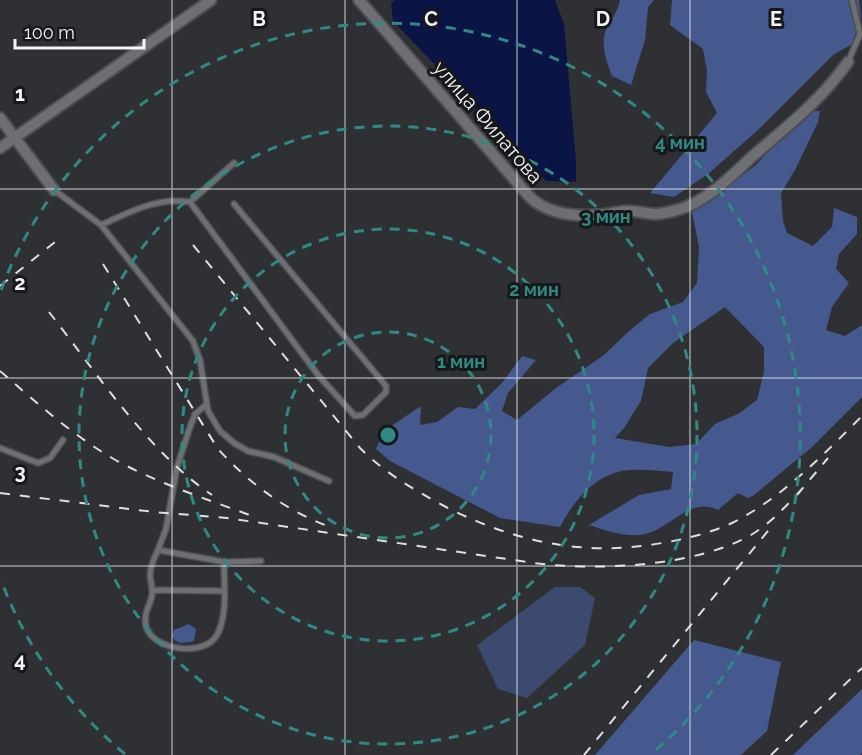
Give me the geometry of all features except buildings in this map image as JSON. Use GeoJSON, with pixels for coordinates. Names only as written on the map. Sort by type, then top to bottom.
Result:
{"type":"FeatureCollection","features":[{"type":"Feature","properties":{"kind":"street"},"geometry":{"type":"LineString","coordinates":[[0,148],[211,0]]}},
{"type":"Feature","properties":{"kind":"street","name":"улица Филатова"},"geometry":{"type":"LineString","coordinates":[[359,0],[535,203],[557,212],[602,214],[630,210],[660,214],[694,203],[723,183],[813,105],[848,62]]}},
{"type":"Feature","properties":{"kind":"street"},"geometry":{"type":"LineString","coordinates":[[0,118],[54,190]]}},
{"type":"Feature","properties":{"kind":"lane"},"geometry":{"type":"LineString","coordinates":[[848,62],[860,34],[852,0]]}},
{"type":"Feature","properties":{"kind":"lane"},"geometry":{"type":"LineString","coordinates":[[190,202],[234,163]]}},
{"type":"Feature","properties":{"kind":"lane"},"geometry":{"type":"LineString","coordinates":[[54,190],[101,225],[193,341],[200,360],[206,405],[215,424],[234,443],[248,451],[274,457],[329,481]]}},
{"type":"Feature","properties":{"kind":"lane"},"geometry":{"type":"LineString","coordinates":[[101,225],[158,202],[173,200],[190,202],[318,375],[355,416],[363,415],[387,392],[386,386],[234,204]]}},
{"type":"Feature","properties":{"kind":"lane"},"geometry":{"type":"LineString","coordinates":[[206,405],[195,414],[190,427],[177,467],[166,530],[150,571],[152,590],[145,616],[148,632],[158,641],[188,650],[206,645],[216,636],[223,615],[225,562]]}},
{"type":"Feature","properties":{"kind":"lane"},"geometry":{"type":"LineString","coordinates":[[0,448],[38,463],[50,458],[63,440]]}},
{"type":"Feature","properties":{"kind":"lane"},"geometry":{"type":"LineString","coordinates":[[158,550],[225,562],[261,561]]}},
{"type":"Feature","properties":{"kind":"lane"},"geometry":{"type":"LineString","coordinates":[[152,590],[224,591]]}},
{"type":"Feature","properties":{"kind":"shaded area"},"geometry":{"type":"Polygon","coordinates":[[[395,0],[555,0],[564,24],[576,182],[546,181],[393,21],[391,3],[395,0]]]}},
{"type":"Feature","properties":{"kind":"shaded area"},"geometry":{"type":"Polygon","coordinates":[[[620,0],[654,0],[648,7],[645,40],[631,85],[612,76],[604,47],[606,30],[620,0]]]}},
{"type":"Feature","properties":{"kind":"shaded area"},"geometry":{"type":"Polygon","coordinates":[[[672,0],[859,0],[861,18],[852,44],[833,55],[758,130],[708,174],[674,197],[650,193],[717,113],[706,92],[707,71],[703,49],[670,25],[672,0]]]}},
{"type":"Feature","properties":{"kind":"shaded area"},"geometry":{"type":"Polygon","coordinates":[[[803,111],[820,111],[818,122],[781,193],[783,221],[787,233],[813,246],[832,227],[834,208],[857,217],[857,234],[839,254],[836,269],[849,283],[832,307],[826,330],[845,336],[862,325],[862,397],[812,447],[753,496],[748,498],[738,493],[718,510],[708,507],[691,509],[658,529],[641,535],[618,534],[589,525],[639,495],[671,489],[673,472],[631,470],[608,476],[588,489],[572,507],[560,527],[500,518],[390,461],[376,449],[384,431],[421,406],[420,425],[437,422],[458,407],[475,409],[502,383],[522,356],[536,360],[508,393],[502,411],[517,420],[556,388],[604,355],[650,314],[683,302],[697,283],[699,247],[692,212],[756,165],[803,111]],[[725,307],[673,343],[648,368],[641,401],[615,438],[669,447],[696,444],[715,424],[738,414],[757,400],[764,372],[764,347],[725,307]]]}},
{"type":"Feature","properties":{"kind":"shaded area"},"geometry":{"type":"Polygon","coordinates":[[[555,587],[580,587],[595,598],[585,645],[527,698],[498,689],[477,645],[555,587]]]}},
{"type":"Feature","properties":{"kind":"shaded area"},"geometry":{"type":"Polygon","coordinates":[[[189,624],[196,629],[194,641],[182,643],[176,641],[172,636],[174,630],[189,624]]]}},
{"type":"Feature","properties":{"kind":"shaded area"},"geometry":{"type":"Polygon","coordinates":[[[694,640],[781,662],[767,731],[741,755],[595,755],[694,640]]]}},
{"type":"Feature","properties":{"kind":"shaded area"},"geometry":{"type":"Polygon","coordinates":[[[862,689],[862,753],[860,755],[793,755],[862,689]]]}},
{"type":"Feature","properties":{"kind":"railway"},"geometry":{"type":"LineString","coordinates":[[0,286],[55,242]]}},
{"type":"Feature","properties":{"kind":"railway"},"geometry":{"type":"LineString","coordinates":[[193,245],[360,448],[379,465],[400,481],[446,507],[472,519],[524,537],[578,547],[633,547],[689,538],[715,530],[750,513],[785,488],[862,416]]}},
{"type":"Feature","properties":{"kind":"railway"},"geometry":{"type":"LineString","coordinates":[[103,264],[218,449],[243,474],[269,495],[298,513],[330,527]]}},
{"type":"Feature","properties":{"kind":"railway"},"geometry":{"type":"LineString","coordinates":[[49,312],[145,434],[189,478],[212,495]]}},
{"type":"Feature","properties":{"kind":"railway"},"geometry":{"type":"LineString","coordinates":[[0,371],[68,428],[112,458],[164,483],[255,517]]}},
{"type":"Feature","properties":{"kind":"railway"},"geometry":{"type":"LineString","coordinates":[[797,495],[828,458]]}},
{"type":"Feature","properties":{"kind":"railway"},"geometry":{"type":"LineString","coordinates":[[0,493],[154,512],[227,518],[534,563],[615,566],[674,560],[728,546],[765,525],[802,489]]}},
{"type":"Feature","properties":{"kind":"railway"},"geometry":{"type":"LineString","coordinates":[[584,755],[772,526]]}},
{"type":"Feature","properties":{"kind":"railway"},"geometry":{"type":"LineString","coordinates":[[771,755],[862,668]]}}]}
